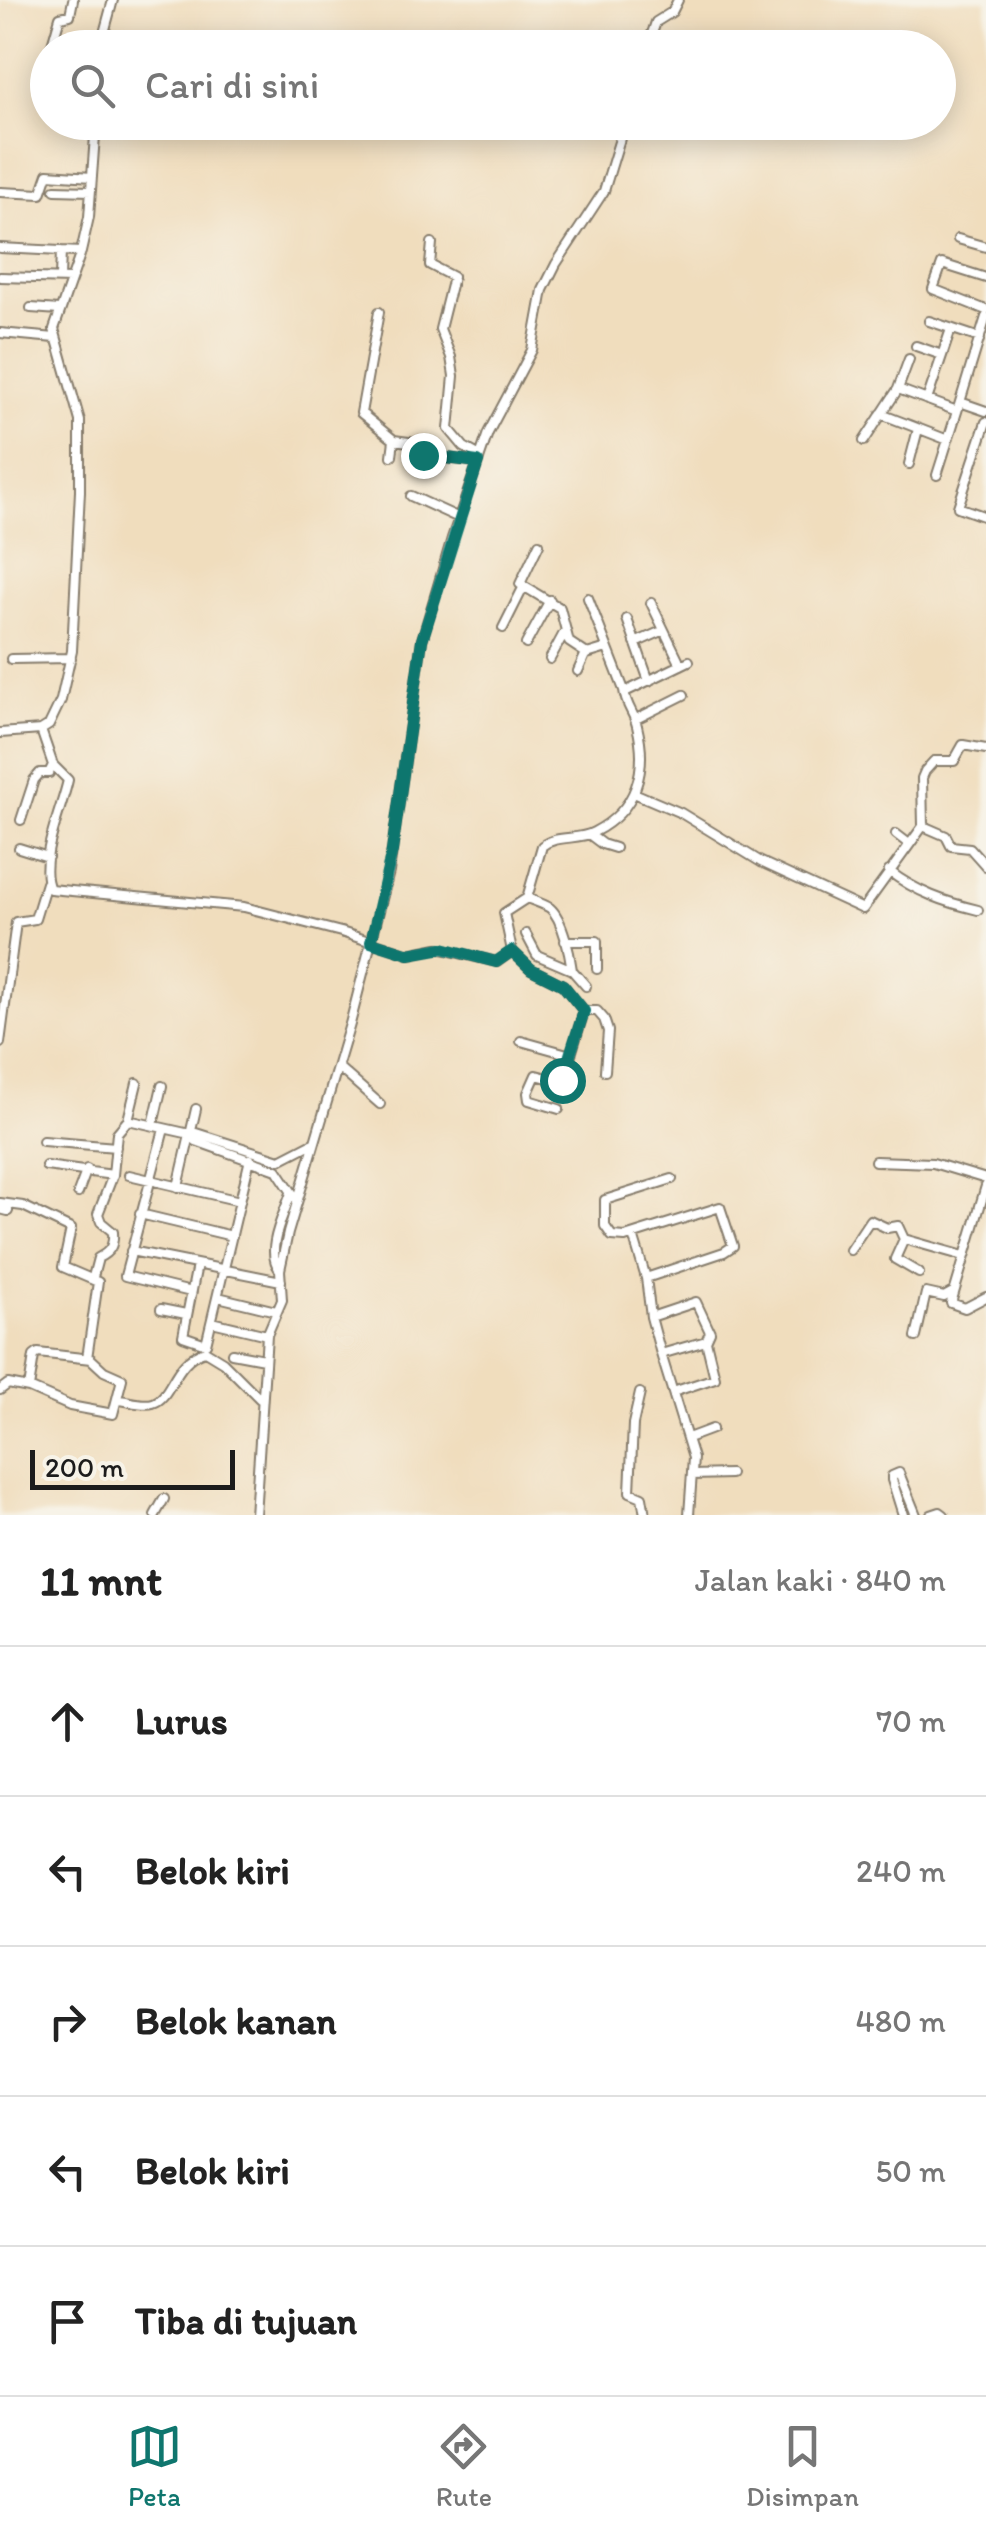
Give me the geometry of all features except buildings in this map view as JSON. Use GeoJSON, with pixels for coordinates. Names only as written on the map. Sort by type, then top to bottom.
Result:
{"type":"FeatureCollection","features":[{"type":"Feature","properties":{"kind":"street"},"geometry":{"type":"LineString","coordinates":[[56,30],[60,17],[70,14],[73,0]]}},
{"type":"Feature","properties":{"kind":"street"},"geometry":{"type":"LineString","coordinates":[[105,30],[114,0]]}},
{"type":"Feature","properties":{"kind":"street"},"geometry":{"type":"LineString","coordinates":[[653,30],[656,22],[672,12],[678,0]]}},
{"type":"Feature","properties":{"kind":"street"},"geometry":{"type":"LineString","coordinates":[[0,733],[40,730],[48,725],[57,710],[71,658],[80,421],[55,338],[58,310],[81,252],[92,191],[95,140]]}},
{"type":"Feature","properties":{"kind":"street"},"geometry":{"type":"LineString","coordinates":[[254,1515],[267,1335],[283,1294],[280,1270],[272,1255],[338,1066],[371,942],[392,851],[422,640],[479,459],[493,423],[532,350],[547,279],[604,191],[619,140]]}},
{"type":"Feature","properties":{"kind":"street"},"geometry":{"type":"LineString","coordinates":[[0,192],[41,194],[48,174],[92,177]]}},
{"type":"Feature","properties":{"kind":"street"},"geometry":{"type":"LineString","coordinates":[[56,190],[92,191]]}},
{"type":"Feature","properties":{"kind":"street"},"geometry":{"type":"LineString","coordinates":[[958,239],[986,247]]}},
{"type":"Feature","properties":{"kind":"street"},"geometry":{"type":"LineString","coordinates":[[432,243],[430,264],[453,277],[440,329],[452,357],[454,376],[449,429],[479,459]]}},
{"type":"Feature","properties":{"kind":"street"},"geometry":{"type":"LineString","coordinates":[[0,248],[81,252]]}},
{"type":"Feature","properties":{"kind":"street"},"geometry":{"type":"LineString","coordinates":[[60,278],[61,250]]}},
{"type":"Feature","properties":{"kind":"street"},"geometry":{"type":"LineString","coordinates":[[937,475],[986,314],[933,290],[942,264],[986,278]]}},
{"type":"Feature","properties":{"kind":"street"},"geometry":{"type":"LineString","coordinates":[[0,277],[71,278]]}},
{"type":"Feature","properties":{"kind":"street"},"geometry":{"type":"LineString","coordinates":[[31,308],[58,310]]}},
{"type":"Feature","properties":{"kind":"street"},"geometry":{"type":"LineString","coordinates":[[380,312],[360,408],[364,418],[394,440],[422,444],[423,455],[479,459]]}},
{"type":"Feature","properties":{"kind":"street"},"geometry":{"type":"LineString","coordinates":[[929,321],[980,338]]}},
{"type":"Feature","properties":{"kind":"street"},"geometry":{"type":"LineString","coordinates":[[927,400],[951,329]]}},
{"type":"Feature","properties":{"kind":"street"},"geometry":{"type":"LineString","coordinates":[[0,333],[55,338]]}},
{"type":"Feature","properties":{"kind":"street"},"geometry":{"type":"LineString","coordinates":[[916,346],[942,355]]}},
{"type":"Feature","properties":{"kind":"street"},"geometry":{"type":"LineString","coordinates":[[864,441],[898,389],[909,360]]}},
{"type":"Feature","properties":{"kind":"street"},"geometry":{"type":"LineString","coordinates":[[898,389],[927,400],[986,411]]}},
{"type":"Feature","properties":{"kind":"street"},"geometry":{"type":"LineString","coordinates":[[880,414],[948,440]]}},
{"type":"Feature","properties":{"kind":"street"},"geometry":{"type":"LineString","coordinates":[[986,422],[958,507],[986,518]]}},
{"type":"Feature","properties":{"kind":"street"},"geometry":{"type":"LineString","coordinates":[[909,464],[918,429]]}},
{"type":"Feature","properties":{"kind":"street"},"geometry":{"type":"LineString","coordinates":[[392,456],[394,440]]}},
{"type":"Feature","properties":{"kind":"street"},"geometry":{"type":"LineString","coordinates":[[412,496],[460,518]]}},
{"type":"Feature","properties":{"kind":"street"},"geometry":{"type":"LineString","coordinates":[[539,544],[520,581],[550,600],[562,613],[569,642],[586,653],[607,648]]}},
{"type":"Feature","properties":{"kind":"street"},"geometry":{"type":"LineString","coordinates":[[504,628],[524,586]]}},
{"type":"Feature","properties":{"kind":"street"},"geometry":{"type":"LineString","coordinates":[[584,1011],[563,985],[531,969],[512,951],[504,917],[512,906],[527,898],[545,843],[554,838],[590,834],[616,816],[640,779],[636,719],[626,706],[625,692],[588,598]]}},
{"type":"Feature","properties":{"kind":"street"},"geometry":{"type":"LineString","coordinates":[[526,644],[550,600]]}},
{"type":"Feature","properties":{"kind":"street"},"geometry":{"type":"LineString","coordinates":[[625,692],[685,663],[662,631],[651,604]]}},
{"type":"Feature","properties":{"kind":"street"},"geometry":{"type":"LineString","coordinates":[[627,619],[649,681]]}},
{"type":"Feature","properties":{"kind":"street"},"geometry":{"type":"LineString","coordinates":[[634,644],[662,631]]}},
{"type":"Feature","properties":{"kind":"street"},"geometry":{"type":"LineString","coordinates":[[550,659],[564,633]]}},
{"type":"Feature","properties":{"kind":"street"},"geometry":{"type":"LineString","coordinates":[[578,670],[586,653]]}},
{"type":"Feature","properties":{"kind":"street"},"geometry":{"type":"LineString","coordinates":[[12,659],[71,658]]}},
{"type":"Feature","properties":{"kind":"street"},"geometry":{"type":"LineString","coordinates":[[636,719],[684,695]]}},
{"type":"Feature","properties":{"kind":"street"},"geometry":{"type":"LineString","coordinates":[[0,1043],[16,922],[36,918],[68,780],[53,765],[40,730]]}},
{"type":"Feature","properties":{"kind":"street"},"geometry":{"type":"LineString","coordinates":[[634,792],[680,813],[762,862],[862,910],[924,826],[922,778],[929,764],[936,760],[954,761],[965,745],[986,749]]}},
{"type":"Feature","properties":{"kind":"street"},"geometry":{"type":"LineString","coordinates":[[21,820],[34,780],[40,773],[49,772],[53,765]]}},
{"type":"Feature","properties":{"kind":"street"},"geometry":{"type":"LineString","coordinates":[[924,826],[946,836],[951,846],[970,848],[986,866]]}},
{"type":"Feature","properties":{"kind":"street"},"geometry":{"type":"LineString","coordinates":[[590,834],[614,848]]}},
{"type":"Feature","properties":{"kind":"street"},"geometry":{"type":"LineString","coordinates":[[896,834],[909,844]]}},
{"type":"Feature","properties":{"kind":"street"},"geometry":{"type":"LineString","coordinates":[[19,848],[48,857]]}},
{"type":"Feature","properties":{"kind":"street"},"geometry":{"type":"LineString","coordinates":[[890,870],[908,886],[940,901],[978,910]]}},
{"type":"Feature","properties":{"kind":"street"},"geometry":{"type":"LineString","coordinates":[[46,882],[50,889],[62,892],[244,907],[409,954],[443,948],[496,962],[512,951]]}},
{"type":"Feature","properties":{"kind":"street"},"geometry":{"type":"LineString","coordinates":[[527,898],[550,908],[558,920],[569,948],[572,970]]}},
{"type":"Feature","properties":{"kind":"street"},"geometry":{"type":"LineString","coordinates":[[526,934],[537,955],[572,970],[586,986]]}},
{"type":"Feature","properties":{"kind":"street"},"geometry":{"type":"LineString","coordinates":[[565,941],[597,941],[597,969]]}},
{"type":"Feature","properties":{"kind":"street"},"geometry":{"type":"LineString","coordinates":[[559,1109],[531,1101],[528,1093],[536,1075],[558,1081],[564,1078],[584,1011]]}},
{"type":"Feature","properties":{"kind":"street"},"geometry":{"type":"LineString","coordinates":[[584,1011],[597,1011],[606,1024],[605,1071]]}},
{"type":"Feature","properties":{"kind":"street"},"geometry":{"type":"LineString","coordinates":[[522,1040],[572,1055]]}},
{"type":"Feature","properties":{"kind":"street"},"geometry":{"type":"LineString","coordinates":[[338,1066],[380,1104]]}},
{"type":"Feature","properties":{"kind":"street"},"geometry":{"type":"LineString","coordinates":[[92,1277],[96,1261],[108,1253],[113,1243],[113,1232],[98,1217],[113,1175],[116,1147],[136,1082]]}},
{"type":"Feature","properties":{"kind":"street"},"geometry":{"type":"LineString","coordinates":[[153,1126],[162,1086]]}},
{"type":"Feature","properties":{"kind":"street"},"geometry":{"type":"LineString","coordinates":[[178,1187],[196,1109]]}},
{"type":"Feature","properties":{"kind":"street"},"geometry":{"type":"LineString","coordinates":[[124,1124],[196,1133],[279,1165],[294,1197]]}},
{"type":"Feature","properties":{"kind":"street"},"geometry":{"type":"LineString","coordinates":[[164,1128],[126,1278],[190,1292]]}},
{"type":"Feature","properties":{"kind":"street"},"geometry":{"type":"LineString","coordinates":[[190,1134],[196,1141],[279,1165],[311,1144]]}},
{"type":"Feature","properties":{"kind":"street"},"geometry":{"type":"LineString","coordinates":[[43,1141],[116,1147]]}},
{"type":"Feature","properties":{"kind":"street"},"geometry":{"type":"LineString","coordinates":[[197,1265],[182,1333],[185,1339],[206,1344],[250,1159]]}},
{"type":"Feature","properties":{"kind":"street"},"geometry":{"type":"LineString","coordinates":[[875,1160],[927,1162],[986,1183],[951,1303],[960,1308],[986,1297]]}},
{"type":"Feature","properties":{"kind":"street"},"geometry":{"type":"LineString","coordinates":[[46,1166],[113,1175]]}},
{"type":"Feature","properties":{"kind":"street"},"geometry":{"type":"LineString","coordinates":[[78,1193],[87,1169]]}},
{"type":"Feature","properties":{"kind":"street"},"geometry":{"type":"LineString","coordinates":[[128,1175],[240,1201]]}},
{"type":"Feature","properties":{"kind":"street"},"geometry":{"type":"LineString","coordinates":[[646,1278],[724,1252],[734,1243],[720,1207],[633,1235],[618,1238],[607,1232],[604,1200],[672,1179]]}},
{"type":"Feature","properties":{"kind":"street"},"geometry":{"type":"LineString","coordinates":[[3,1208],[23,1206],[71,1229],[63,1267],[98,1282],[87,1358]]}},
{"type":"Feature","properties":{"kind":"street"},"geometry":{"type":"LineString","coordinates":[[140,1214],[232,1236]]}},
{"type":"Feature","properties":{"kind":"street"},"geometry":{"type":"LineString","coordinates":[[850,1250],[869,1220],[886,1228],[898,1226],[904,1238],[964,1256]]}},
{"type":"Feature","properties":{"kind":"street"},"geometry":{"type":"LineString","coordinates":[[633,1235],[661,1354],[694,1458],[689,1515]]}},
{"type":"Feature","properties":{"kind":"street"},"geometry":{"type":"LineString","coordinates":[[904,1238],[895,1260],[919,1273]]}},
{"type":"Feature","properties":{"kind":"street"},"geometry":{"type":"LineString","coordinates":[[131,1251],[282,1282]]}},
{"type":"Feature","properties":{"kind":"street"},"geometry":{"type":"LineString","coordinates":[[916,1336],[926,1293],[944,1296],[953,1292]]}},
{"type":"Feature","properties":{"kind":"street"},"geometry":{"type":"LineString","coordinates":[[218,1297],[276,1311]]}},
{"type":"Feature","properties":{"kind":"street"},"geometry":{"type":"LineString","coordinates":[[651,1317],[696,1302],[710,1332],[706,1341],[715,1378],[673,1392]]}},
{"type":"Feature","properties":{"kind":"street"},"geometry":{"type":"LineString","coordinates":[[161,1309],[186,1314]]}},
{"type":"Feature","properties":{"kind":"street"},"geometry":{"type":"LineString","coordinates":[[212,1322],[267,1335]]}},
{"type":"Feature","properties":{"kind":"street"},"geometry":{"type":"LineString","coordinates":[[661,1354],[706,1341]]}},
{"type":"Feature","properties":{"kind":"street"},"geometry":{"type":"LineString","coordinates":[[119,1400],[156,1402],[164,1396],[179,1368],[205,1350],[260,1398]]}},
{"type":"Feature","properties":{"kind":"street"},"geometry":{"type":"LineString","coordinates":[[0,1390],[8,1384],[29,1388],[70,1406],[112,1414],[119,1400],[121,1376],[106,1372],[98,1362],[87,1358],[36,1353],[29,1388]]}},
{"type":"Feature","properties":{"kind":"street"},"geometry":{"type":"LineString","coordinates":[[232,1353],[264,1359]]}},
{"type":"Feature","properties":{"kind":"street"},"geometry":{"type":"LineString","coordinates":[[640,1393],[633,1424],[630,1492],[642,1497],[644,1515]]}},
{"type":"Feature","properties":{"kind":"street"},"geometry":{"type":"LineString","coordinates":[[688,1438],[712,1430]]}},
{"type":"Feature","properties":{"kind":"street"},"geometry":{"type":"LineString","coordinates":[[692,1476],[730,1474]]}},
{"type":"Feature","properties":{"kind":"street"},"geometry":{"type":"LineString","coordinates":[[903,1515],[892,1480],[896,1474],[901,1474],[916,1515]]}},
{"type":"Feature","properties":{"kind":"street"},"geometry":{"type":"LineString","coordinates":[[156,1515],[164,1498]]}},
{"type":"Feature","properties":{"kind":"street"},"geometry":{"type":"LineString","coordinates":[[931,1515],[944,1515]]}},
{"type":"Feature","properties":{"kind":"route"},"geometry":{"type":"LineString","coordinates":[[423,455],[478,462],[422,640],[392,851],[371,942],[409,954],[443,948],[496,962],[512,951],[538,974],[563,985],[584,1011],[562,1080]]}}]}
